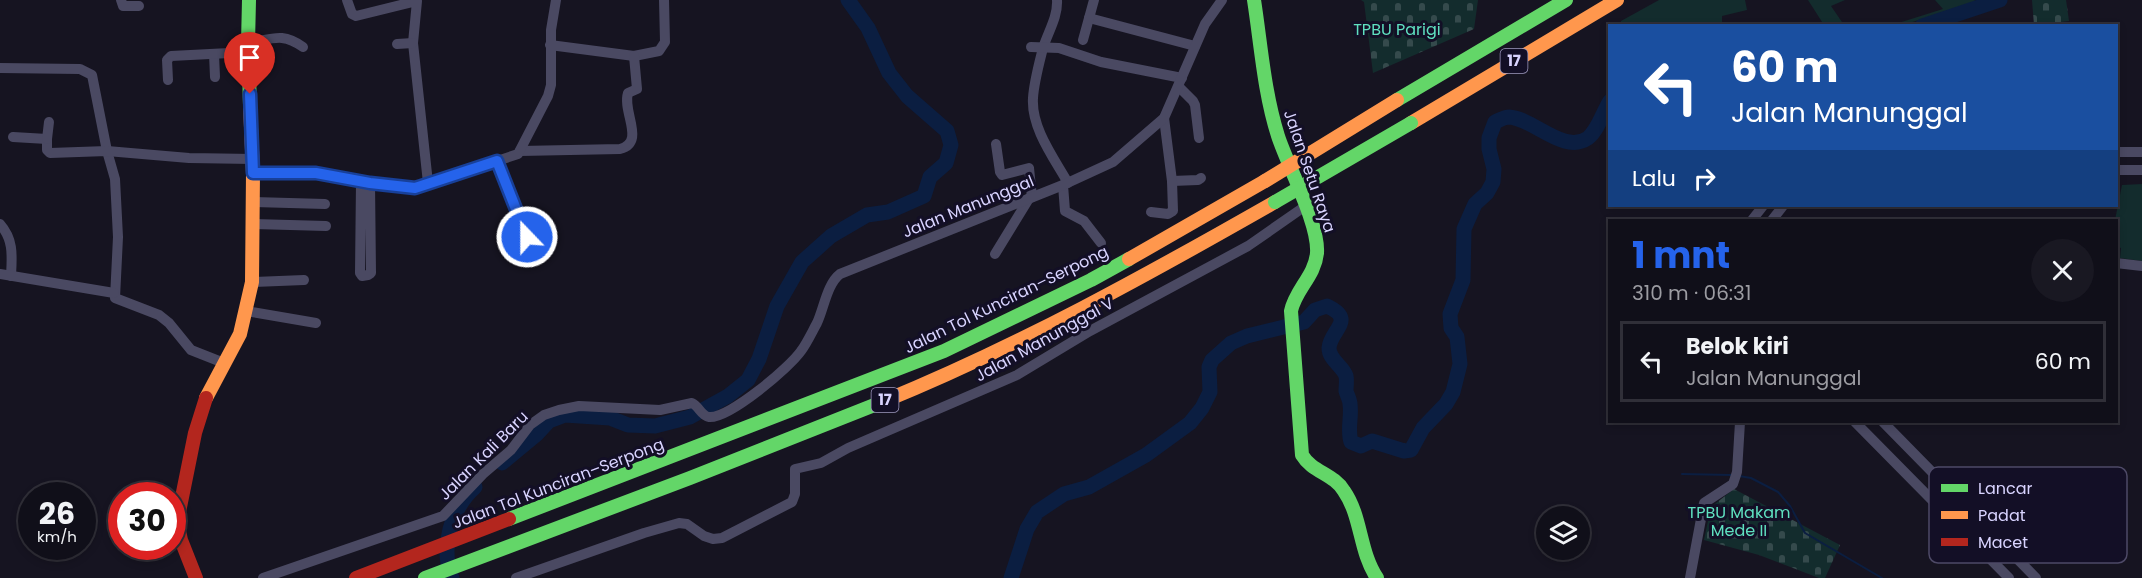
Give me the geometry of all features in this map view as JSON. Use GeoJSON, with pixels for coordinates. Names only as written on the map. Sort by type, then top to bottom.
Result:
{"type":"FeatureCollection","features":[{"type":"Feature","properties":{"kind":"main road"},"geometry":{"type":"LineString","coordinates":[[196,578],[181,540],[177,522],[195,433],[209,390],[240,334],[252,282],[253,166],[248,47],[249,0]]}},
{"type":"Feature","properties":{"kind":"main road","name":"Jalan Setu Raya"},"geometry":{"type":"LineString","coordinates":[[1254,0],[1271,111],[1278,137],[1316,236],[1318,251],[1312,276],[1295,298],[1291,311],[1302,454],[1309,465],[1339,483],[1346,493],[1357,520],[1367,561],[1377,578]]}},
{"type":"Feature","properties":{"kind":"main road","name":"Jalan Tol Kunciran–Serpong"},"geometry":{"type":"LineString","coordinates":[[356,578],[944,351],[1091,279],[1265,181],[1566,0]]}},
{"type":"Feature","properties":{"kind":"main road","name":"17"},"geometry":{"type":"LineString","coordinates":[[425,578],[783,441],[954,372],[1101,301],[1411,123],[1617,0]]}},
{"type":"Feature","properties":{"kind":"street"},"geometry":{"type":"LineString","coordinates":[[121,0],[123,6],[139,6]]}},
{"type":"Feature","properties":{"kind":"street"},"geometry":{"type":"LineString","coordinates":[[249,0],[255,0]]}},
{"type":"Feature","properties":{"kind":"street"},"geometry":{"type":"LineString","coordinates":[[347,0],[352,14],[356,16],[417,1],[413,43],[428,183]]}},
{"type":"Feature","properties":{"kind":"street"},"geometry":{"type":"LineString","coordinates":[[49,122],[47,150],[50,153],[107,151],[189,158],[316,173],[415,188],[512,158],[520,151],[548,96],[551,85],[550,45],[556,0]]}},
{"type":"Feature","properties":{"kind":"street"},"geometry":{"type":"LineString","coordinates":[[550,45],[634,56],[659,51],[663,47],[664,0]]}},
{"type":"Feature","properties":{"kind":"street"},"geometry":{"type":"LineString","coordinates":[[1058,0],[1057,11],[1043,47],[1033,100],[1035,117],[1065,184],[1065,211],[1084,221],[1101,243]]}},
{"type":"Feature","properties":{"kind":"street"},"geometry":{"type":"LineString","coordinates":[[1083,40],[1094,0]]}},
{"type":"Feature","properties":{"kind":"street","name":"Jalan Manunggal"},"geometry":{"type":"LineString","coordinates":[[696,405],[705,416],[714,417],[741,404],[793,361],[818,322],[834,281],[840,274],[1065,184],[1113,162],[1164,118],[1205,24],[1222,0]]}},
{"type":"Feature","properties":{"kind":"street"},"geometry":{"type":"LineString","coordinates":[[1089,18],[1196,46]]}},
{"type":"Feature","properties":{"kind":"street"},"geometry":{"type":"LineString","coordinates":[[168,80],[168,57],[214,54],[284,37],[292,39],[303,47]]}},
{"type":"Feature","properties":{"kind":"street"},"geometry":{"type":"LineString","coordinates":[[397,44],[413,43]]}},
{"type":"Feature","properties":{"kind":"street"},"geometry":{"type":"LineString","coordinates":[[1031,47],[1059,48],[1101,62],[1180,82],[1195,105],[1199,138]]}},
{"type":"Feature","properties":{"kind":"street"},"geometry":{"type":"LineString","coordinates":[[214,54],[215,77]]}},
{"type":"Feature","properties":{"kind":"street"},"geometry":{"type":"LineString","coordinates":[[520,151],[626,148],[630,144],[632,131],[626,96],[637,89],[634,56]]}},
{"type":"Feature","properties":{"kind":"street"},"geometry":{"type":"LineString","coordinates":[[0,68],[80,69],[92,75],[115,179],[117,205],[115,298],[159,315],[191,350],[224,363]]}},
{"type":"Feature","properties":{"kind":"street"},"geometry":{"type":"LineString","coordinates":[[1151,212],[1168,214],[1173,212],[1172,181],[1164,118]]}},
{"type":"Feature","properties":{"kind":"street"},"geometry":{"type":"LineString","coordinates":[[13,137],[47,139]]}},
{"type":"Feature","properties":{"kind":"street"},"geometry":{"type":"LineString","coordinates":[[995,254],[1031,197],[1029,168],[1000,174],[996,144]]}},
{"type":"Feature","properties":{"kind":"street"},"geometry":{"type":"LineString","coordinates":[[2118,152],[2142,152]]}},
{"type":"Feature","properties":{"kind":"street"},"geometry":{"type":"LineString","coordinates":[[497,161],[527,237]]}},
{"type":"Feature","properties":{"kind":"street"},"geometry":{"type":"LineString","coordinates":[[2118,170],[2142,170]]}},
{"type":"Feature","properties":{"kind":"street"},"geometry":{"type":"LineString","coordinates":[[1172,181],[1201,178]]}},
{"type":"Feature","properties":{"kind":"street"},"geometry":{"type":"LineString","coordinates":[[366,182],[371,273],[369,276],[362,276],[360,273],[366,182]]}},
{"type":"Feature","properties":{"kind":"street"},"geometry":{"type":"LineString","coordinates":[[253,202],[325,204]]}},
{"type":"Feature","properties":{"kind":"street","name":"Jalan Manunggal V"},"geometry":{"type":"LineString","coordinates":[[516,578],[679,523],[687,524],[713,539],[730,535],[792,502],[795,494],[795,469],[821,463],[848,448],[1017,375],[1099,326],[1248,246],[1304,207]]}},
{"type":"Feature","properties":{"kind":"street"},"geometry":{"type":"LineString","coordinates":[[1753,219],[1762,207]]}},
{"type":"Feature","properties":{"kind":"street"},"geometry":{"type":"LineString","coordinates":[[1773,219],[1782,207]]}},
{"type":"Feature","properties":{"kind":"street"},"geometry":{"type":"LineString","coordinates":[[0,224],[6,231],[13,248],[6,275],[114,293]]}},
{"type":"Feature","properties":{"kind":"street"},"geometry":{"type":"LineString","coordinates":[[253,225],[326,226]]}},
{"type":"Feature","properties":{"kind":"street"},"geometry":{"type":"LineString","coordinates":[[2118,263],[2142,266]]}},
{"type":"Feature","properties":{"kind":"street"},"geometry":{"type":"LineString","coordinates":[[252,282],[303,280]]}},
{"type":"Feature","properties":{"kind":"street"},"geometry":{"type":"LineString","coordinates":[[246,310],[316,323]]}},
{"type":"Feature","properties":{"kind":"street","name":"Jalan Kali Baru"},"geometry":{"type":"LineString","coordinates":[[263,578],[443,516],[483,474],[511,450],[530,425],[544,415],[579,406],[660,410],[687,403],[696,405]]}},
{"type":"Feature","properties":{"kind":"street"},"geometry":{"type":"LineString","coordinates":[[1690,578],[1704,503],[1728,489],[1736,475],[1740,423]]}},
{"type":"Feature","properties":{"kind":"street"},"geometry":{"type":"LineString","coordinates":[[1856,423],[1929,497]]}},
{"type":"Feature","properties":{"kind":"street"},"geometry":{"type":"LineString","coordinates":[[1884,423],[1929,469]]}},
{"type":"Feature","properties":{"kind":"street"},"geometry":{"type":"LineString","coordinates":[[1994,563],[2009,578]]}},
{"type":"Feature","properties":{"kind":"street"},"geometry":{"type":"LineString","coordinates":[[2021,563],[2036,578]]}},
{"type":"Feature","properties":{"kind":"green space","name":"TPBU Parigi"},"geometry":{"type":"Polygon","coordinates":[[[1361,0],[1478,0],[1474,29],[1373,73],[1364,2],[1361,0]]]}},
{"type":"Feature","properties":{"kind":"green space"},"geometry":{"type":"Polygon","coordinates":[[[1659,0],[1745,0],[1747,10],[1722,16],[1722,24],[1621,24],[1621,21],[1659,0]]]}},
{"type":"Feature","properties":{"kind":"green space"},"geometry":{"type":"Polygon","coordinates":[[[1808,0],[1845,0],[1831,6],[1843,24],[1823,24],[1808,0]]]}},
{"type":"Feature","properties":{"kind":"green space"},"geometry":{"type":"Polygon","coordinates":[[[1935,0],[1974,0],[1978,3],[1905,24],[1895,24],[1943,9],[1935,0]]]}},
{"type":"Feature","properties":{"kind":"green space"},"geometry":{"type":"Polygon","coordinates":[[[2032,0],[2066,0],[2069,21],[2034,24],[2032,0]]]}},
{"type":"Feature","properties":{"kind":"green space"},"geometry":{"type":"Polygon","coordinates":[[[2142,184],[2142,261],[2120,258],[2118,219],[2115,219],[2122,185],[2142,184]]]}},
{"type":"Feature","properties":{"kind":"green space","name":"TPBU Makam Mede II"},"geometry":{"type":"Polygon","coordinates":[[[1734,489],[1840,545],[1825,578],[1819,578],[1759,555],[1704,540],[1711,507],[1734,489]]]}},
{"type":"Feature","properties":{"kind":"waterway"},"geometry":{"type":"LineString","coordinates":[[502,463],[549,421],[565,415],[610,418],[628,425],[655,426],[690,417],[728,396],[748,380],[759,359],[777,306],[802,262],[831,236],[867,215],[888,212],[924,196],[930,177],[946,163],[951,145],[947,131],[907,96],[889,73],[868,28],[848,0]]}},
{"type":"Feature","properties":{"kind":"waterway"},"geometry":{"type":"LineString","coordinates":[[1928,24],[2000,0]]}},
{"type":"Feature","properties":{"kind":"waterway"},"geometry":{"type":"LineString","coordinates":[[1011,578],[1027,529],[1037,512],[1064,494],[1089,487],[1146,455],[1190,423],[1202,408],[1210,392],[1209,367],[1212,360],[1231,343],[1247,336],[1304,322],[1315,310],[1327,306],[1336,311],[1341,321],[1329,348],[1331,356],[1346,376],[1346,391],[1350,401],[1351,442],[1361,446],[1372,441],[1404,451],[1411,450],[1423,428],[1446,404],[1453,392],[1460,364],[1457,337],[1451,328],[1450,314],[1463,280],[1464,229],[1475,204],[1487,193],[1493,182],[1494,169],[1489,138],[1495,122],[1507,117],[1518,119],[1559,139],[1579,142],[1592,135],[1608,105]]}},
{"type":"Feature","properties":{"kind":"waterway"},"geometry":{"type":"LineString","coordinates":[[1682,474],[1731,475]]}},
{"type":"Feature","properties":{"kind":"waterway"},"geometry":{"type":"LineString","coordinates":[[1739,476],[1751,478],[1778,492],[1790,506],[1805,533],[1882,578]]}},
{"type":"Feature","properties":{"kind":"waterway"},"geometry":{"type":"LineString","coordinates":[[452,578],[447,554],[450,529],[460,506],[475,487]]}},
{"type":"Feature","properties":{"kind":"traffic: fast"},"geometry":{"type":"LineString","coordinates":[[249,0],[250,105]]}},
{"type":"Feature","properties":{"kind":"traffic: fast"},"geometry":{"type":"LineString","coordinates":[[1254,0],[1273,119],[1308,211],[1316,241],[1317,253],[1313,269],[1296,296],[1291,311],[1302,455],[1306,461],[1335,481],[1344,491],[1350,501],[1367,557],[1377,578]]}},
{"type":"Feature","properties":{"kind":"traffic: fast"},"geometry":{"type":"LineString","coordinates":[[1397,100],[1566,0]]}},
{"type":"Feature","properties":{"kind":"traffic: fast"},"geometry":{"type":"LineString","coordinates":[[1275,202],[1411,123]]}},
{"type":"Feature","properties":{"kind":"traffic: fast"},"geometry":{"type":"LineString","coordinates":[[509,519],[944,351],[1091,280],[1129,259]]}},
{"type":"Feature","properties":{"kind":"traffic: fast"},"geometry":{"type":"LineString","coordinates":[[425,578],[690,478],[882,402]]}},
{"type":"Feature","properties":{"kind":"traffic: slow"},"geometry":{"type":"LineString","coordinates":[[1411,123],[1617,0]]}},
{"type":"Feature","properties":{"kind":"traffic: slow"},"geometry":{"type":"LineString","coordinates":[[1265,181],[1397,100]]}},
{"type":"Feature","properties":{"kind":"traffic: slow"},"geometry":{"type":"LineString","coordinates":[[206,398],[240,334],[252,282],[253,173],[250,105]]}},
{"type":"Feature","properties":{"kind":"traffic: slow"},"geometry":{"type":"LineString","coordinates":[[1129,259],[1265,181]]}},
{"type":"Feature","properties":{"kind":"traffic: slow"},"geometry":{"type":"LineString","coordinates":[[882,402],[1033,333],[1131,283],[1275,202]]}},
{"type":"Feature","properties":{"kind":"traffic: jam"},"geometry":{"type":"LineString","coordinates":[[196,578],[181,540],[177,522],[195,433],[206,398]]}},
{"type":"Feature","properties":{"kind":"traffic: jam"},"geometry":{"type":"LineString","coordinates":[[356,578],[509,519]]}},
{"type":"Feature","properties":{"kind":"route"},"geometry":{"type":"LineString","coordinates":[[250,94],[253,173],[316,173],[415,188],[497,161],[527,237]]}}]}
